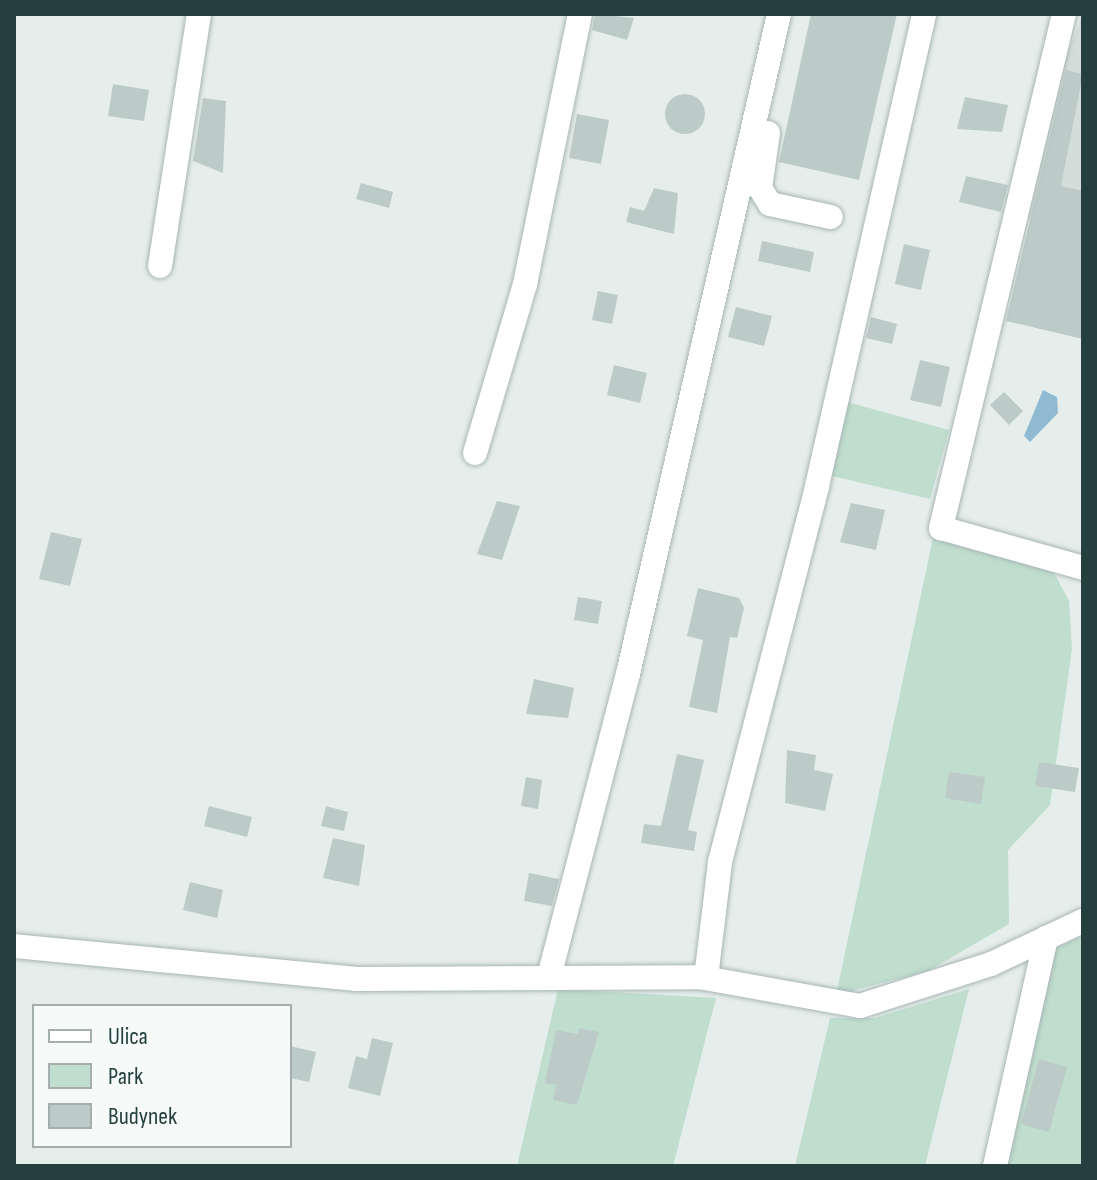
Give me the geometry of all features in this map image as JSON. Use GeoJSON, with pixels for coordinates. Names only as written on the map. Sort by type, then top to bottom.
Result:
{"type":"FeatureCollection","features":[{"type":"Feature","properties":{"kind":"street"},"geometry":{"type":"LineString","coordinates":[[160,266],[199,14]]}},
{"type":"Feature","properties":{"kind":"street"},"geometry":{"type":"LineString","coordinates":[[475,453],[525,284],[580,14]]}},
{"type":"Feature","properties":{"kind":"street"},"geometry":{"type":"LineString","coordinates":[[550,973],[628,674],[779,14]]}},
{"type":"Feature","properties":{"kind":"street"},"geometry":{"type":"LineString","coordinates":[[797,14],[760,188],[770,204],[831,217]]}},
{"type":"Feature","properties":{"kind":"street"},"geometry":{"type":"LineString","coordinates":[[706,978],[720,862],[817,486],[924,14]]}},
{"type":"Feature","properties":{"kind":"street"},"geometry":{"type":"LineString","coordinates":[[1064,14],[941,528],[1083,568]]}},
{"type":"Feature","properties":{"kind":"street"},"geometry":{"type":"LineString","coordinates":[[14,946],[355,979],[550,973],[706,978],[874,1004],[1083,921]]}},
{"type":"Feature","properties":{"kind":"street"},"geometry":{"type":"LineString","coordinates":[[995,1166],[1046,938]]}},
{"type":"Feature","properties":{"kind":"shaded area"},"geometry":{"type":"Polygon","coordinates":[[[1083,14],[1083,231],[1015,214],[1018,177],[1083,14]]]}},
{"type":"Feature","properties":{"kind":"green space"},"geometry":{"type":"Polygon","coordinates":[[[847,402],[949,430],[930,499],[828,475],[847,402]]]}},
{"type":"Feature","properties":{"kind":"green space"},"geometry":{"type":"Polygon","coordinates":[[[933,538],[1053,571],[1069,601],[1072,649],[1050,805],[1008,850],[1009,924],[928,971],[836,995],[933,538]]]}},
{"type":"Feature","properties":{"kind":"green space"},"geometry":{"type":"Polygon","coordinates":[[[1083,936],[1083,1166],[989,1166],[1035,957],[1083,936]]]}},
{"type":"Feature","properties":{"kind":"green space"},"geometry":{"type":"Polygon","coordinates":[[[558,989],[716,998],[673,1166],[517,1166],[558,989]]]}},
{"type":"Feature","properties":{"kind":"green space"},"geometry":{"type":"Polygon","coordinates":[[[969,989],[925,1166],[795,1166],[830,1018],[875,1018],[969,989]]]}},
{"type":"Feature","properties":{"kind":"water"},"geometry":{"type":"Polygon","coordinates":[[[1043,390],[1057,397],[1058,413],[1030,442],[1024,436],[1043,390]]]}},
{"type":"Feature","properties":{"kind":"building"},"geometry":{"type":"Polygon","coordinates":[[[595,14],[634,18],[627,40],[592,30],[595,14]]]}},
{"type":"Feature","properties":{"kind":"building"},"geometry":{"type":"Polygon","coordinates":[[[811,14],[897,14],[859,180],[779,162],[811,14]]]}},
{"type":"Feature","properties":{"kind":"building"},"geometry":{"type":"Polygon","coordinates":[[[1066,70],[1083,74],[1061,186],[1083,191],[1083,339],[1006,321],[1066,70]]]}},
{"type":"Feature","properties":{"kind":"building"},"geometry":{"type":"Polygon","coordinates":[[[113,84],[149,90],[144,121],[108,116],[113,84]]]}},
{"type":"Feature","properties":{"kind":"building"},"geometry":{"type":"Polygon","coordinates":[[[685,94],[699,100],[705,114],[699,128],[685,134],[671,128],[665,114],[671,100],[685,94]]]}},
{"type":"Feature","properties":{"kind":"building"},"geometry":{"type":"Polygon","coordinates":[[[965,97],[1008,105],[1002,132],[957,129],[965,97]]]}},
{"type":"Feature","properties":{"kind":"building"},"geometry":{"type":"Polygon","coordinates":[[[203,98],[226,101],[223,173],[193,161],[203,98]]]}},
{"type":"Feature","properties":{"kind":"building"},"geometry":{"type":"Polygon","coordinates":[[[577,114],[609,120],[601,164],[569,158],[577,114]]]}},
{"type":"Feature","properties":{"kind":"building"},"geometry":{"type":"Polygon","coordinates":[[[966,176],[1008,185],[1001,212],[959,202],[966,176]]]}},
{"type":"Feature","properties":{"kind":"building"},"geometry":{"type":"Polygon","coordinates":[[[361,183],[393,192],[389,208],[356,199],[361,183]]]}},
{"type":"Feature","properties":{"kind":"building"},"geometry":{"type":"Polygon","coordinates":[[[654,188],[678,193],[674,234],[626,222],[630,207],[644,211],[654,188]]]}},
{"type":"Feature","properties":{"kind":"building"},"geometry":{"type":"Polygon","coordinates":[[[762,241],[814,252],[810,272],[758,261],[762,241]]]}},
{"type":"Feature","properties":{"kind":"building"},"geometry":{"type":"Polygon","coordinates":[[[904,244],[930,250],[921,290],[895,284],[904,244]]]}},
{"type":"Feature","properties":{"kind":"building"},"geometry":{"type":"Polygon","coordinates":[[[598,291],[618,295],[612,324],[592,320],[598,291]]]}},
{"type":"Feature","properties":{"kind":"building"},"geometry":{"type":"Polygon","coordinates":[[[736,307],[772,316],[764,346],[728,337],[736,307]]]}},
{"type":"Feature","properties":{"kind":"building"},"geometry":{"type":"Polygon","coordinates":[[[871,317],[897,324],[892,344],[866,338],[871,317]]]}},
{"type":"Feature","properties":{"kind":"building"},"geometry":{"type":"Polygon","coordinates":[[[920,360],[950,367],[941,407],[910,400],[920,360]]]}},
{"type":"Feature","properties":{"kind":"building"},"geometry":{"type":"Polygon","coordinates":[[[614,365],[647,373],[640,403],[607,395],[614,365]]]}},
{"type":"Feature","properties":{"kind":"building"},"geometry":{"type":"Polygon","coordinates":[[[1004,392],[1023,411],[1009,425],[990,405],[1004,392]]]}},
{"type":"Feature","properties":{"kind":"building"},"geometry":{"type":"Polygon","coordinates":[[[497,501],[520,506],[502,560],[477,554],[497,501]]]}},
{"type":"Feature","properties":{"kind":"building"},"geometry":{"type":"Polygon","coordinates":[[[851,503],[885,510],[876,550],[840,542],[851,503]]]}},
{"type":"Feature","properties":{"kind":"building"},"geometry":{"type":"Polygon","coordinates":[[[51,532],[82,539],[70,586],[39,579],[51,532]]]}},
{"type":"Feature","properties":{"kind":"building"},"geometry":{"type":"Polygon","coordinates":[[[698,588],[739,598],[744,608],[737,638],[730,637],[717,713],[689,707],[703,640],[687,636],[698,588]]]}},
{"type":"Feature","properties":{"kind":"building"},"geometry":{"type":"Polygon","coordinates":[[[578,597],[602,601],[598,624],[574,620],[578,597]]]}},
{"type":"Feature","properties":{"kind":"building"},"geometry":{"type":"Polygon","coordinates":[[[534,679],[574,688],[568,718],[526,714],[534,679]]]}},
{"type":"Feature","properties":{"kind":"building"},"geometry":{"type":"Polygon","coordinates":[[[787,750],[816,755],[814,770],[833,774],[825,811],[785,803],[787,750]]]}},
{"type":"Feature","properties":{"kind":"building"},"geometry":{"type":"Polygon","coordinates":[[[677,754],[704,760],[688,830],[697,832],[694,851],[641,843],[644,824],[661,826],[677,754]]]}},
{"type":"Feature","properties":{"kind":"building"},"geometry":{"type":"Polygon","coordinates":[[[1039,762],[1079,768],[1075,792],[1035,786],[1039,762]]]}},
{"type":"Feature","properties":{"kind":"building"},"geometry":{"type":"Polygon","coordinates":[[[949,772],[985,777],[981,804],[945,798],[949,772]]]}},
{"type":"Feature","properties":{"kind":"building"},"geometry":{"type":"Polygon","coordinates":[[[526,777],[542,780],[538,809],[521,806],[526,777]]]}},
{"type":"Feature","properties":{"kind":"building"},"geometry":{"type":"Polygon","coordinates":[[[209,806],[252,817],[247,837],[204,826],[209,806]]]}},
{"type":"Feature","properties":{"kind":"building"},"geometry":{"type":"Polygon","coordinates":[[[326,806],[348,812],[344,831],[321,826],[326,806]]]}},
{"type":"Feature","properties":{"kind":"building"},"geometry":{"type":"Polygon","coordinates":[[[333,838],[365,845],[359,886],[323,878],[333,838]]]}},
{"type":"Feature","properties":{"kind":"building"},"geometry":{"type":"Polygon","coordinates":[[[529,873],[559,879],[552,906],[524,901],[529,873]]]}},
{"type":"Feature","properties":{"kind":"building"},"geometry":{"type":"Polygon","coordinates":[[[190,882],[223,890],[217,918],[183,910],[190,882]]]}},
{"type":"Feature","properties":{"kind":"building"},"geometry":{"type":"Polygon","coordinates":[[[579,1028],[599,1032],[577,1105],[553,1100],[556,1085],[545,1083],[556,1030],[578,1034],[579,1028]]]}},
{"type":"Feature","properties":{"kind":"building"},"geometry":{"type":"Polygon","coordinates":[[[372,1038],[393,1043],[380,1096],[348,1088],[356,1056],[367,1059],[372,1038]]]}},
{"type":"Feature","properties":{"kind":"building"},"geometry":{"type":"Polygon","coordinates":[[[292,1046],[316,1052],[309,1082],[292,1078],[292,1046]]]}},
{"type":"Feature","properties":{"kind":"building"},"geometry":{"type":"Polygon","coordinates":[[[1039,1059],[1067,1067],[1049,1132],[1021,1124],[1039,1059]]]}}]}
